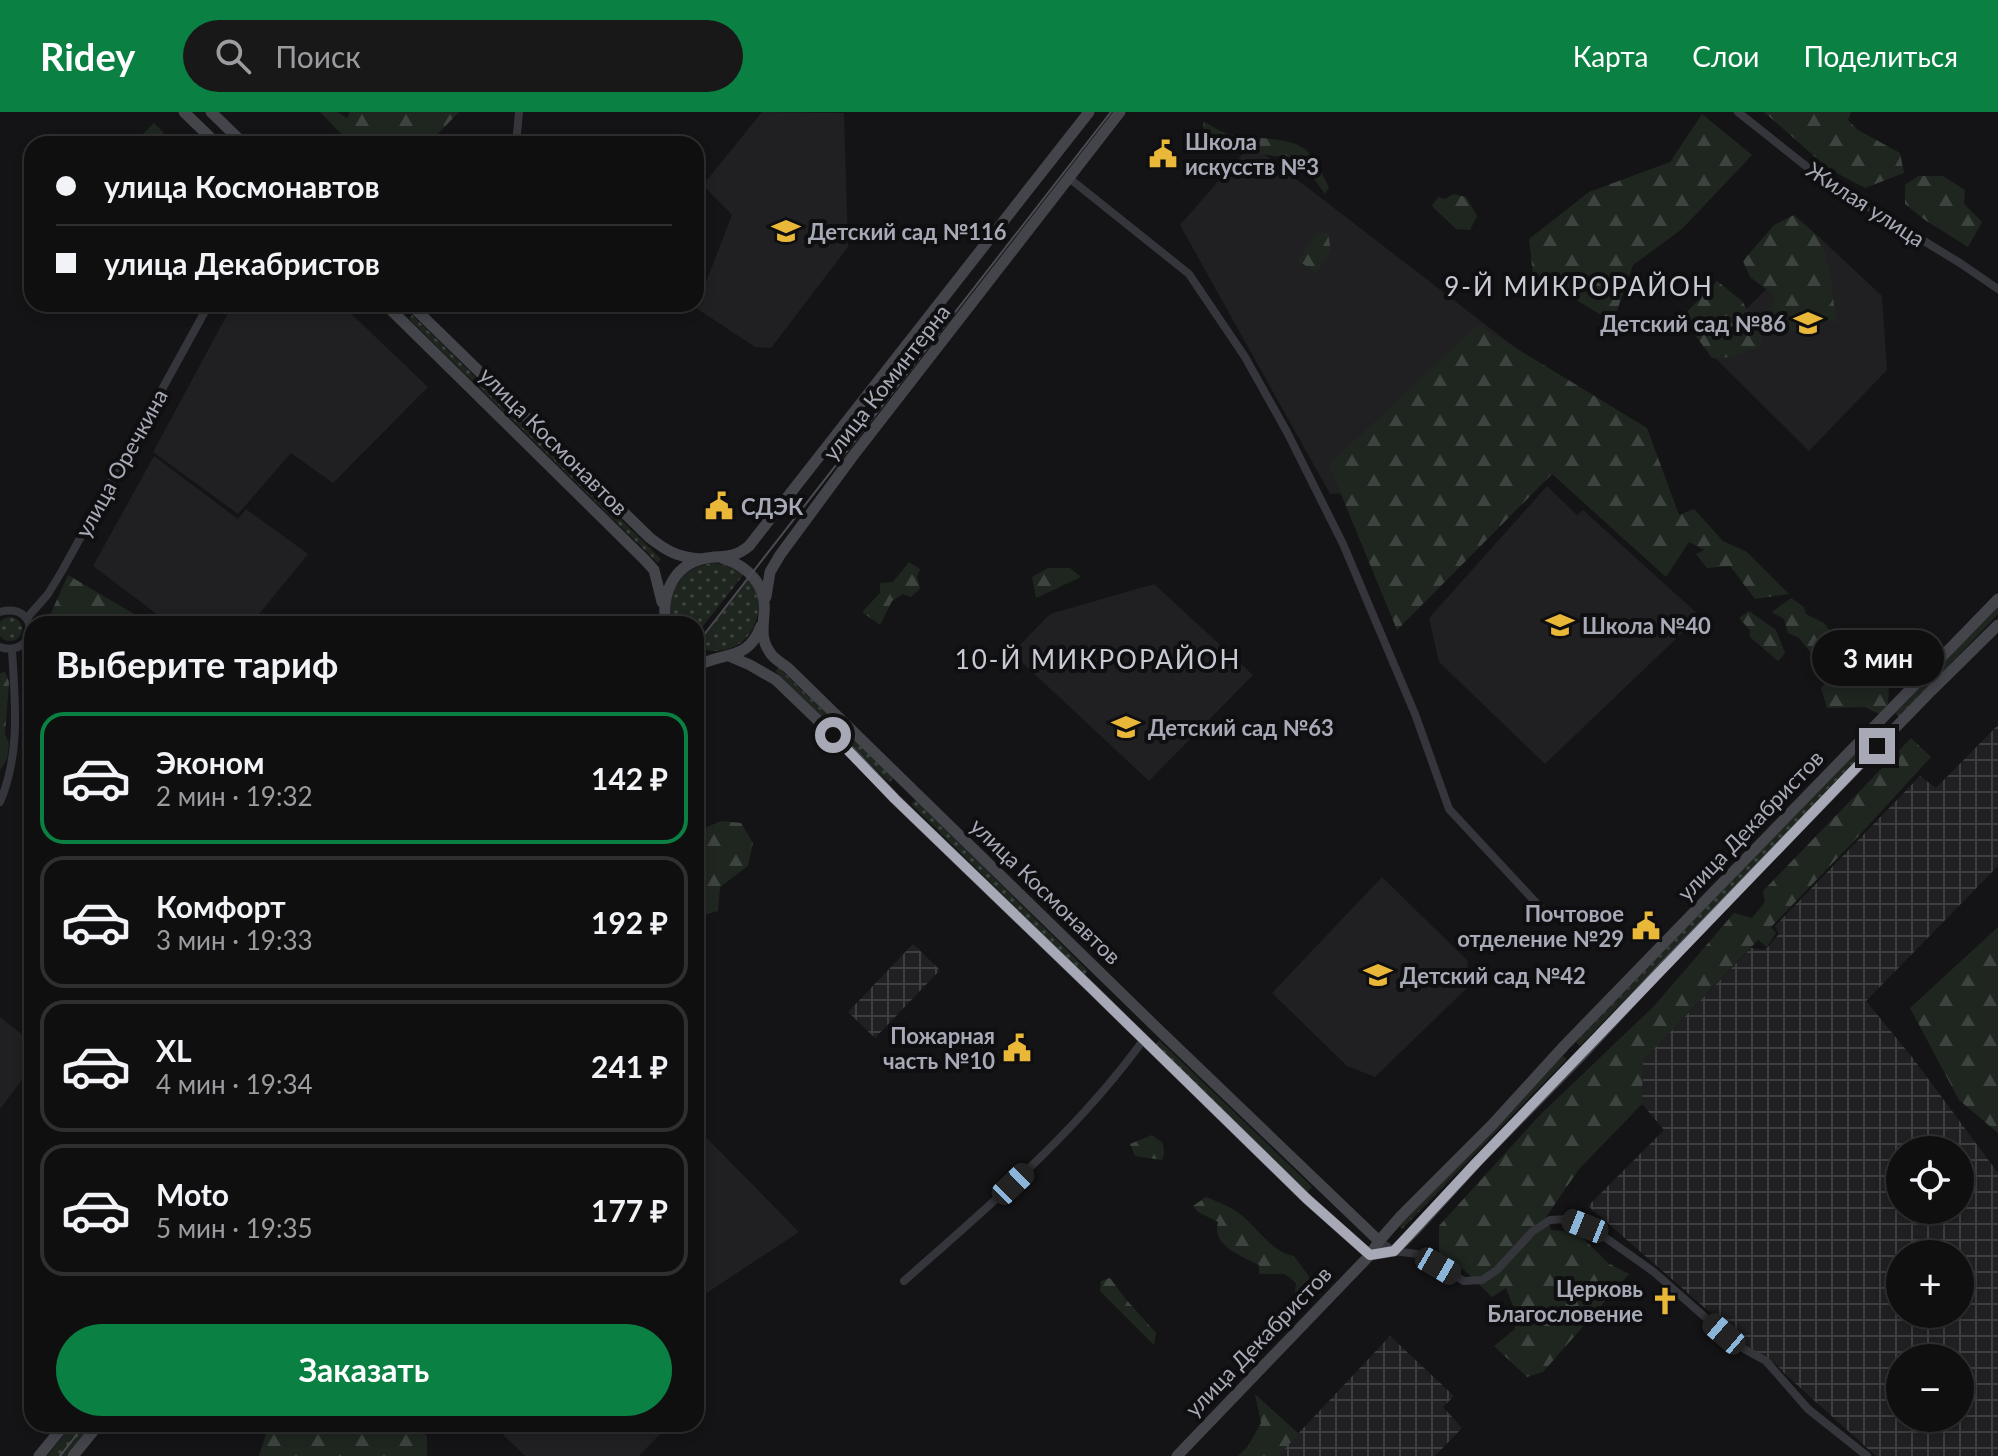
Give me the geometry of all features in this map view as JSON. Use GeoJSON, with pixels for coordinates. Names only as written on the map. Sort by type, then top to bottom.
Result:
{"type":"FeatureCollection","features":[{"type":"Feature","properties":{"kind":"street"},"geometry":{"type":"LineString","coordinates":[[184,112],[209,136]]}},
{"type":"Feature","properties":{"kind":"street"},"geometry":{"type":"LineString","coordinates":[[211,112],[236,136]]}},
{"type":"Feature","properties":{"kind":"street"},"geometry":{"type":"LineString","coordinates":[[517,136],[519,112]]}},
{"type":"Feature","properties":{"kind":"street","name":"улица Коминтерна"},"geometry":{"type":"LineString","coordinates":[[701,559],[722,558],[744,551],[757,537],[1089,112]]}},
{"type":"Feature","properties":{"kind":"street","name":"улица Коминтерна"},"geometry":{"type":"LineString","coordinates":[[729,656],[738,653],[758,633],[770,572],[780,555],[860,446],[1120,112]]}},
{"type":"Feature","properties":{"kind":"street","name":"Жилая улица"},"geometry":{"type":"LineString","coordinates":[[1738,112],[1821,178],[1998,289]]}},
{"type":"Feature","properties":{"kind":"street"},"geometry":{"type":"LineString","coordinates":[[1069,178],[1189,274],[1245,357],[1343,544],[1415,714],[1449,809],[1541,908]]}},
{"type":"Feature","properties":{"kind":"street","name":"улица Оречкина"},"geometry":{"type":"LineString","coordinates":[[29,616],[48,594],[62,571],[205,312]]}},
{"type":"Feature","properties":{"kind":"street","name":"улица Космонавтов"},"geometry":{"type":"LineString","coordinates":[[399,312],[654,570],[664,616]]}},
{"type":"Feature","properties":{"kind":"street","name":"улица Космонавтов"},"geometry":{"type":"LineString","coordinates":[[418,312],[650,538],[668,552],[701,559]]}},
{"type":"Feature","properties":{"kind":"street","name":"улица Космонавтов"},"geometry":{"type":"LineString","coordinates":[[722,558],[743,566],[758,582],[765,603],[762,634],[771,655],[788,668],[1379,1241]]}},
{"type":"Feature","properties":{"kind":"street"},"geometry":{"type":"LineString","coordinates":[[665,616],[666,594],[675,576],[701,559]]}},
{"type":"Feature","properties":{"kind":"street","name":"улица Декабристов"},"geometry":{"type":"LineString","coordinates":[[1177,1456],[1564,1046],[1998,599]]}},
{"type":"Feature","properties":{"kind":"street"},"geometry":{"type":"LineString","coordinates":[[0,612],[16,611],[24,616]]}},
{"type":"Feature","properties":{"kind":"street","name":"улица Декабристов"},"geometry":{"type":"LineString","coordinates":[[1394,1251],[1666,964],[1998,625]]}},
{"type":"Feature","properties":{"kind":"street","name":"улица Оречкина"},"geometry":{"type":"LineString","coordinates":[[0,802],[11,774],[14,755],[12,650],[24,643]]}},
{"type":"Feature","properties":{"kind":"street"},"geometry":{"type":"LineString","coordinates":[[0,647],[12,650]]}},
{"type":"Feature","properties":{"kind":"street"},"geometry":{"type":"LineString","coordinates":[[704,657],[729,656]]}},
{"type":"Feature","properties":{"kind":"street","name":"улица Космонавтов"},"geometry":{"type":"LineString","coordinates":[[729,656],[776,680],[1307,1199],[1370,1255]]}},
{"type":"Feature","properties":{"kind":"street"},"geometry":{"type":"LineString","coordinates":[[704,662],[711,658]]}},
{"type":"Feature","properties":{"kind":"street"},"geometry":{"type":"LineString","coordinates":[[1884,716],[1895,727]]}},
{"type":"Feature","properties":{"kind":"street"},"geometry":{"type":"LineString","coordinates":[[895,799],[909,785]]}},
{"type":"Feature","properties":{"kind":"street"},"geometry":{"type":"LineString","coordinates":[[904,1281],[994,1203],[1072,1127],[1144,1039]]}},
{"type":"Feature","properties":{"kind":"street"},"geometry":{"type":"LineString","coordinates":[[1564,1046],[1578,1059]]}},
{"type":"Feature","properties":{"kind":"street"},"geometry":{"type":"LineString","coordinates":[[1307,1199],[1320,1186]]}},
{"type":"Feature","properties":{"kind":"street"},"geometry":{"type":"LineString","coordinates":[[1370,1255],[1394,1251],[1417,1254],[1464,1281],[1482,1280],[1497,1270],[1533,1231],[1550,1220],[1567,1219],[1585,1226],[1654,1272],[1724,1334],[1766,1361],[1808,1409],[1867,1456]]}},
{"type":"Feature","properties":{"kind":"street"},"geometry":{"type":"LineString","coordinates":[[1379,1241],[1394,1251]]}},
{"type":"Feature","properties":{"kind":"street"},"geometry":{"type":"LineString","coordinates":[[39,1456],[58,1432]]}},
{"type":"Feature","properties":{"kind":"street"},"geometry":{"type":"LineString","coordinates":[[73,1456],[92,1432]]}},
{"type":"Feature","properties":{"kind":"shaded area","name":"Детский сад №116"},"geometry":{"type":"Polygon","coordinates":[[[762,112],[844,113],[848,247],[771,348],[755,347],[702,312],[704,287],[732,215],[704,184],[762,112]]]}},
{"type":"Feature","properties":{"kind":"shaded area"},"geometry":{"type":"Polygon","coordinates":[[[1251,144],[1525,355],[1374,492],[1330,494],[1180,225],[1251,144]]]}},
{"type":"Feature","properties":{"kind":"shaded area","name":"Детский сад №86"},"geometry":{"type":"Polygon","coordinates":[[[1819,237],[1882,296],[1887,370],[1809,451],[1706,349],[1819,237]]]}},
{"type":"Feature","properties":{"kind":"shaded area"},"geometry":{"type":"Polygon","coordinates":[[[229,312],[349,312],[428,387],[333,483],[291,453],[238,514],[153,452],[229,312]]]}},
{"type":"Feature","properties":{"kind":"shaded area"},"geometry":{"type":"Polygon","coordinates":[[[154,456],[238,519],[246,509],[308,554],[258,616],[159,616],[93,566],[154,456]]]}},
{"type":"Feature","properties":{"kind":"shaded area","name":"Школа №40"},"geometry":{"type":"Polygon","coordinates":[[[1547,486],[1577,515],[1583,510],[1699,615],[1545,764],[1439,662],[1429,618],[1547,486]]]}},
{"type":"Feature","properties":{"kind":"shaded area"},"geometry":{"type":"Polygon","coordinates":[[[1154,584],[1253,675],[1149,781],[1012,653],[1050,614],[1154,584]]]}},
{"type":"Feature","properties":{"kind":"shaded area"},"geometry":{"type":"Polygon","coordinates":[[[1998,725],[1998,866],[1866,1001],[1971,1136],[1886,1136],[1886,1224],[1974,1224],[1974,1141],[1998,1173],[1998,1456],[1876,1456],[1776,1364],[1753,1350],[1588,1206],[1664,1130],[1642,1104],[1643,1060],[1751,948],[1763,950],[1768,947],[1779,934],[1775,926],[1920,776],[1936,788],[1998,725]]]}},
{"type":"Feature","properties":{"kind":"shaded area","name":"Детский сад №42"},"geometry":{"type":"Polygon","coordinates":[[[1382,877],[1468,961],[1466,989],[1375,1077],[1347,1066],[1272,993],[1382,877]]]}},
{"type":"Feature","properties":{"kind":"shaded area"},"geometry":{"type":"Polygon","coordinates":[[[913,944],[940,970],[875,1038],[848,1012],[913,944]]]}},
{"type":"Feature","properties":{"kind":"shaded area"},"geometry":{"type":"Polygon","coordinates":[[[0,1017],[24,1036],[24,1078],[0,1109],[0,1017]]]}},
{"type":"Feature","properties":{"kind":"shaded area"},"geometry":{"type":"Polygon","coordinates":[[[704,1135],[799,1232],[704,1295],[704,1135]]]}},
{"type":"Feature","properties":{"kind":"shaded area"},"geometry":{"type":"Polygon","coordinates":[[[1390,1336],[1454,1396],[1443,1407],[1462,1428],[1435,1456],[1277,1456],[1390,1336]]]}},
{"type":"Feature","properties":{"kind":"shaded area"},"geometry":{"type":"Polygon","coordinates":[[[500,1432],[662,1432],[639,1456],[525,1456],[500,1432]]]}},
{"type":"Feature","properties":{"kind":"green space"},"geometry":{"type":"Polygon","coordinates":[[[320,112],[337,112],[347,118],[350,112],[459,112],[436,136],[343,136],[320,112]]]}},
{"type":"Feature","properties":{"kind":"green space"},"geometry":{"type":"Polygon","coordinates":[[[1764,112],[1851,112],[1848,120],[1858,130],[1900,153],[1904,173],[1865,188],[1829,169],[1764,112]]]}},
{"type":"Feature","properties":{"kind":"green space"},"geometry":{"type":"Polygon","coordinates":[[[1702,114],[1752,155],[1682,229],[1633,265],[1613,322],[1533,274],[1529,239],[1589,192],[1670,162],[1702,114]]]}},
{"type":"Feature","properties":{"kind":"green space"},"geometry":{"type":"Polygon","coordinates":[[[1203,121],[1228,134],[1284,141],[1303,148],[1316,162],[1329,187],[1325,194],[1311,175],[1281,157],[1210,148],[1204,136],[1203,121]]]}},
{"type":"Feature","properties":{"kind":"green space"},"geometry":{"type":"Polygon","coordinates":[[[154,123],[166,136],[141,136],[154,123]]]}},
{"type":"Feature","properties":{"kind":"green space"},"geometry":{"type":"Polygon","coordinates":[[[1918,176],[1943,176],[1965,190],[1964,204],[1982,222],[1968,247],[1905,204],[1905,185],[1918,176]]]}},
{"type":"Feature","properties":{"kind":"green space"},"geometry":{"type":"Polygon","coordinates":[[[1454,194],[1466,197],[1477,216],[1470,230],[1456,229],[1432,206],[1438,197],[1444,199],[1454,194]]]}},
{"type":"Feature","properties":{"kind":"green space"},"geometry":{"type":"Polygon","coordinates":[[[1794,215],[1819,237],[1830,272],[1836,322],[1816,315],[1800,331],[1788,331],[1773,311],[1774,295],[1750,277],[1743,261],[1774,225],[1794,215]]]}},
{"type":"Feature","properties":{"kind":"green space"},"geometry":{"type":"Polygon","coordinates":[[[1317,233],[1328,233],[1331,251],[1316,272],[1298,261],[1317,233]]]}},
{"type":"Feature","properties":{"kind":"green space"},"geometry":{"type":"Polygon","coordinates":[[[1717,281],[1742,301],[1757,326],[1763,345],[1731,357],[1712,358],[1682,317],[1717,281]]]}},
{"type":"Feature","properties":{"kind":"green space"},"geometry":{"type":"Polygon","coordinates":[[[412,315],[661,559],[658,563],[409,319],[412,315]]]}},
{"type":"Feature","properties":{"kind":"green space"},"geometry":{"type":"Polygon","coordinates":[[[1478,325],[1647,428],[1679,515],[1694,509],[1723,541],[1747,552],[1789,594],[1755,599],[1730,566],[1707,568],[1696,554],[1704,550],[1689,542],[1666,577],[1552,474],[1397,630],[1329,465],[1478,325]]]}},
{"type":"Feature","properties":{"kind":"green space"},"geometry":{"type":"Polygon","coordinates":[[[909,562],[920,569],[917,577],[920,589],[911,597],[903,594],[892,601],[880,625],[862,612],[880,593],[880,583],[893,582],[909,562]]]}},
{"type":"Feature","properties":{"kind":"green space"},"geometry":{"type":"Polygon","coordinates":[[[715,563],[729,566],[744,574],[704,625],[704,616],[672,616],[671,602],[678,583],[685,575],[715,563]]]}},
{"type":"Feature","properties":{"kind":"green space"},"geometry":{"type":"Polygon","coordinates":[[[1048,568],[1070,568],[1081,577],[1036,598],[1032,577],[1048,568]]]}},
{"type":"Feature","properties":{"kind":"green space"},"geometry":{"type":"Polygon","coordinates":[[[68,575],[137,616],[50,616],[68,575]]]}},
{"type":"Feature","properties":{"kind":"green space"},"geometry":{"type":"Polygon","coordinates":[[[749,578],[758,608],[750,634],[727,649],[713,651],[704,649],[704,637],[749,578]]]}},
{"type":"Feature","properties":{"kind":"green space"},"geometry":{"type":"Polygon","coordinates":[[[1791,598],[1804,607],[1806,614],[1824,623],[1840,644],[1824,654],[1811,653],[1799,638],[1788,633],[1784,619],[1772,612],[1791,598]]]}},
{"type":"Feature","properties":{"kind":"green space"},"geometry":{"type":"Polygon","coordinates":[[[1998,607],[1998,614],[1899,717],[1895,713],[1998,607]]]}},
{"type":"Feature","properties":{"kind":"green space"},"geometry":{"type":"Polygon","coordinates":[[[1749,611],[1776,630],[1785,653],[1778,661],[1750,637],[1750,630],[1739,618],[1749,611]]]}},
{"type":"Feature","properties":{"kind":"green space"},"geometry":{"type":"Polygon","coordinates":[[[6,618],[14,618],[21,625],[21,633],[14,640],[6,640],[-1,633],[-1,625],[6,618]]]}},
{"type":"Feature","properties":{"kind":"green space"},"geometry":{"type":"Polygon","coordinates":[[[1858,653],[1875,664],[1883,661],[1890,669],[1888,704],[1879,714],[1865,707],[1827,708],[1821,688],[1858,653]]]}},
{"type":"Feature","properties":{"kind":"green space"},"geometry":{"type":"Polygon","coordinates":[[[779,668],[893,777],[890,783],[775,671],[779,668]]]}},
{"type":"Feature","properties":{"kind":"green space"},"geometry":{"type":"Polygon","coordinates":[[[5,672],[9,682],[5,734],[9,744],[7,759],[0,770],[0,673],[5,672]]]}},
{"type":"Feature","properties":{"kind":"green space"},"geometry":{"type":"Polygon","coordinates":[[[1881,727],[1884,731],[1580,1046],[1576,1042],[1881,727]]]}},
{"type":"Feature","properties":{"kind":"green space"},"geometry":{"type":"Polygon","coordinates":[[[1911,738],[1931,757],[1771,927],[1776,933],[1767,947],[1758,940],[1643,1060],[1642,1104],[1579,1169],[1546,1217],[1551,1230],[1577,1232],[1608,1263],[1629,1274],[1543,1372],[1527,1377],[1494,1346],[1515,1329],[1513,1306],[1506,1288],[1492,1297],[1465,1271],[1439,1256],[1439,1226],[1539,1116],[1655,1005],[1734,913],[1752,918],[1765,902],[1763,891],[1911,738]]]}},
{"type":"Feature","properties":{"kind":"green space"},"geometry":{"type":"Polygon","coordinates":[[[916,800],[1088,971],[1084,975],[911,804],[916,800]]]}},
{"type":"Feature","properties":{"kind":"green space"},"geometry":{"type":"Polygon","coordinates":[[[721,821],[741,823],[753,843],[748,866],[720,887],[718,911],[704,915],[704,828],[721,821]]]}},
{"type":"Feature","properties":{"kind":"green space"},"geometry":{"type":"Polygon","coordinates":[[[1998,927],[1998,1133],[1959,1100],[1910,1008],[1998,927]]]}},
{"type":"Feature","properties":{"kind":"green space"},"geometry":{"type":"Polygon","coordinates":[[[1159,1040],[1312,1187],[1306,1193],[1156,1045],[1159,1040]]]}},
{"type":"Feature","properties":{"kind":"green space"},"geometry":{"type":"Polygon","coordinates":[[[1563,1056],[1567,1059],[1402,1229],[1399,1225],[1563,1056]]]}},
{"type":"Feature","properties":{"kind":"green space"},"geometry":{"type":"Polygon","coordinates":[[[1152,1135],[1163,1143],[1162,1160],[1135,1156],[1130,1144],[1152,1135]]]}},
{"type":"Feature","properties":{"kind":"green space"},"geometry":{"type":"Polygon","coordinates":[[[1206,1197],[1236,1211],[1272,1245],[1294,1256],[1318,1289],[1305,1304],[1295,1292],[1296,1283],[1285,1274],[1259,1274],[1259,1265],[1223,1244],[1217,1230],[1218,1222],[1193,1206],[1206,1197]]]}},
{"type":"Feature","properties":{"kind":"green space"},"geometry":{"type":"Polygon","coordinates":[[[1110,1278],[1156,1333],[1154,1345],[1100,1291],[1101,1281],[1110,1278]]]}},
{"type":"Feature","properties":{"kind":"green space"},"geometry":{"type":"Polygon","coordinates":[[[1255,1394],[1299,1434],[1278,1456],[1238,1456],[1248,1446],[1261,1423],[1255,1394]]]}},
{"type":"Feature","properties":{"kind":"green space"},"geometry":{"type":"Polygon","coordinates":[[[66,1432],[86,1432],[67,1456],[47,1456],[66,1432]]]}},
{"type":"Feature","properties":{"kind":"green space"},"geometry":{"type":"Polygon","coordinates":[[[266,1432],[422,1432],[427,1436],[427,1456],[259,1456],[266,1432]]]}},
{"type":"Feature","properties":{"kind":"tram line"},"geometry":{"type":"LineString","coordinates":[[704,635],[1111,112]]}},
{"type":"Feature","properties":{"kind":"tram line"},"geometry":{"type":"LineString","coordinates":[[60,1456],[79,1432]]}},
{"type":"Feature","properties":{"kind":"place","name":"Школа искусств №3"},"geometry":{"type":"Point","coordinates":[1163,154]}},
{"type":"Feature","properties":{"kind":"place","name":"Детский сад №116"},"geometry":{"type":"Point","coordinates":[786,231]}},
{"type":"Feature","properties":{"kind":"place","name":"Детский сад №86"},"geometry":{"type":"Point","coordinates":[1808,323]}},
{"type":"Feature","properties":{"kind":"place","name":"СДЭК"},"geometry":{"type":"Point","coordinates":[719,506]}},
{"type":"Feature","properties":{"kind":"place","name":"Школа №40"},"geometry":{"type":"Point","coordinates":[1560,625]}},
{"type":"Feature","properties":{"kind":"place","name":"Детский сад №63"},"geometry":{"type":"Point","coordinates":[1126,727]}},
{"type":"Feature","properties":{"kind":"place","name":"Почтовое отделение №29"},"geometry":{"type":"Point","coordinates":[1646,926]}},
{"type":"Feature","properties":{"kind":"place","name":"Детский сад №42"},"geometry":{"type":"Point","coordinates":[1378,975]}},
{"type":"Feature","properties":{"kind":"place","name":"Пожарная часть №10"},"geometry":{"type":"Point","coordinates":[1017,1048]}},
{"type":"Feature","properties":{"kind":"place","name":"Церковь Благословение"},"geometry":{"type":"Point","coordinates":[1665,1301]}},
{"type":"Feature","properties":{"kind":"district","name":"9-Й МИКРОРАЙОН"},"geometry":{"type":"Point","coordinates":[1579,286]}},
{"type":"Feature","properties":{"kind":"district","name":"10-Й МИКРОРАЙОН"},"geometry":{"type":"Point","coordinates":[1098,659]}},
{"type":"Feature","properties":{"kind":"route"},"geometry":{"type":"LineString","coordinates":[[833,735],[1307,1199],[1370,1255],[1394,1251],[1416,1229],[1877,746]]}}]}
